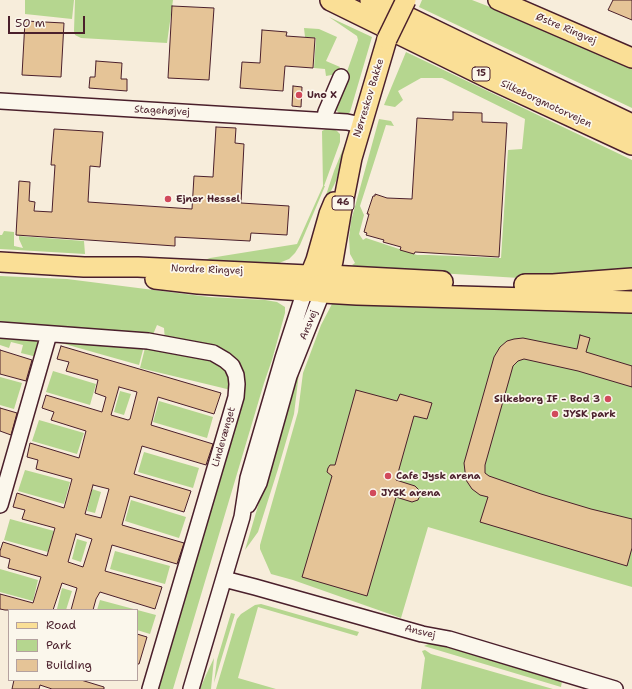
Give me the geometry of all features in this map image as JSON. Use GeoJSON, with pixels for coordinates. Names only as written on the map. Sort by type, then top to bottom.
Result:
{"type":"FeatureCollection","features":[{"type":"Feature","properties":{"kind":"highway","name":"Silkeborgmotorvejen"},"geometry":{"type":"LineString","coordinates":[[331,0],[492,79],[632,144]]}},
{"type":"Feature","properties":{"kind":"highway","name":"Silkeborgmotorvejen"},"geometry":{"type":"LineString","coordinates":[[371,0],[632,125]]}},
{"type":"Feature","properties":{"kind":"highway"},"geometry":{"type":"LineString","coordinates":[[317,283],[449,287],[553,285],[632,279]]}},
{"type":"Feature","properties":{"kind":"highway"},"geometry":{"type":"LineString","coordinates":[[317,283],[357,294],[632,302]]}},
{"type":"Feature","properties":{"kind":"main road","name":"Nørreskov Bakke"},"geometry":{"type":"LineString","coordinates":[[317,283],[333,261],[352,158],[386,41],[396,0]]}},
{"type":"Feature","properties":{"kind":"main road","name":"Nørreskov Bakke"},"geometry":{"type":"LineString","coordinates":[[386,41],[406,0]]}},
{"type":"Feature","properties":{"kind":"main road","name":"Østre Ringvej"},"geometry":{"type":"LineString","coordinates":[[499,0],[632,58]]}},
{"type":"Feature","properties":{"kind":"main road","name":"Nordre Ringvej"},"geometry":{"type":"LineString","coordinates":[[0,262],[84,267],[138,267],[317,283]]}},
{"type":"Feature","properties":{"kind":"main road","name":"Nordre Ringvej"},"geometry":{"type":"LineString","coordinates":[[84,267],[136,276],[198,284],[317,283]]}},
{"type":"Feature","properties":{"kind":"street"},"geometry":{"type":"LineString","coordinates":[[324,120],[341,77]]}},
{"type":"Feature","properties":{"kind":"street","name":"Stagehøjvej"},"geometry":{"type":"LineString","coordinates":[[0,101],[324,120],[361,125]]}},
{"type":"Feature","properties":{"kind":"street","name":"Ansvej"},"geometry":{"type":"LineString","coordinates":[[192,689],[242,517],[248,478],[283,358],[317,283]]}},
{"type":"Feature","properties":{"kind":"street","name":"Lindevænget"},"geometry":{"type":"LineString","coordinates":[[0,330],[148,341],[213,353],[232,366],[236,375],[238,384],[234,404],[150,689]]}},
{"type":"Feature","properties":{"kind":"street"},"geometry":{"type":"LineString","coordinates":[[0,505],[49,334]]}},
{"type":"Feature","properties":{"kind":"street","name":"Ansvej"},"geometry":{"type":"LineString","coordinates":[[224,579],[422,634],[449,639],[615,689]]}},
{"type":"Feature","properties":{"kind":"green space"},"geometry":{"type":"Polygon","coordinates":[[[25,0],[74,0],[72,19],[25,14],[25,0]]]}},
{"type":"Feature","properties":{"kind":"green space"},"geometry":{"type":"Polygon","coordinates":[[[75,0],[173,0],[167,43],[81,38],[75,35],[74,31],[75,0]]]}},
{"type":"Feature","properties":{"kind":"green space"},"geometry":{"type":"Polygon","coordinates":[[[422,0],[472,0],[516,17],[632,69],[632,108],[419,7],[422,0]]]}},
{"type":"Feature","properties":{"kind":"green space"},"geometry":{"type":"Polygon","coordinates":[[[329,17],[372,37],[350,112],[348,114],[340,114],[336,110],[335,106],[358,40],[357,36],[329,17]]]}},
{"type":"Feature","properties":{"kind":"green space"},"geometry":{"type":"Polygon","coordinates":[[[304,28],[319,29],[337,37],[326,61],[340,67],[337,74],[326,76],[325,69],[314,68],[316,38],[305,37],[304,28]]]}},
{"type":"Feature","properties":{"kind":"green space"},"geometry":{"type":"Polygon","coordinates":[[[406,52],[632,160],[632,271],[519,278],[358,268],[352,265],[355,263],[350,254],[349,238],[351,221],[379,119],[391,121],[394,126],[386,125],[360,206],[364,215],[359,234],[363,240],[366,238],[417,255],[501,258],[508,150],[522,149],[525,119],[442,78],[421,78],[398,91],[403,100],[395,107],[384,105],[406,52]]]}},
{"type":"Feature","properties":{"kind":"green space"},"geometry":{"type":"Polygon","coordinates":[[[328,128],[337,131],[340,134],[340,142],[325,186],[300,245],[295,253],[289,259],[274,265],[202,261],[210,258],[297,244],[323,186],[322,131],[328,128]]]}},
{"type":"Feature","properties":{"kind":"green space"},"geometry":{"type":"Polygon","coordinates":[[[345,144],[346,148],[336,181],[320,213],[334,171],[345,144]]]}},
{"type":"Feature","properties":{"kind":"green space"},"geometry":{"type":"Polygon","coordinates":[[[4,231],[14,232],[14,246],[23,248],[19,236],[84,241],[85,254],[0,249],[0,235],[2,235],[4,231]]]}},
{"type":"Feature","properties":{"kind":"green space"},"geometry":{"type":"Polygon","coordinates":[[[0,276],[67,279],[209,297],[265,300],[277,302],[285,307],[285,313],[272,360],[173,689],[158,689],[244,383],[241,369],[165,341],[164,328],[157,325],[152,337],[0,327],[0,276]]]}},
{"type":"Feature","properties":{"kind":"green space"},"geometry":{"type":"Polygon","coordinates":[[[333,302],[632,313],[632,587],[428,527],[401,618],[293,580],[271,574],[260,549],[260,545],[298,412],[303,373],[321,325],[333,302]]]}},
{"type":"Feature","properties":{"kind":"green space"},"geometry":{"type":"Polygon","coordinates":[[[0,336],[41,339],[37,357],[21,353],[23,345],[11,342],[9,348],[0,345],[0,336]]]}},
{"type":"Feature","properties":{"kind":"green space"},"geometry":{"type":"Polygon","coordinates":[[[54,341],[144,346],[139,365],[54,341]]]}},
{"type":"Feature","properties":{"kind":"green space"},"geometry":{"type":"Polygon","coordinates":[[[146,344],[212,360],[222,365],[229,373],[231,390],[140,368],[146,344]]]}},
{"type":"Feature","properties":{"kind":"green space"},"geometry":{"type":"Polygon","coordinates":[[[53,371],[96,384],[90,405],[46,392],[53,371]]]}},
{"type":"Feature","properties":{"kind":"green space"},"geometry":{"type":"Polygon","coordinates":[[[299,373],[294,414],[278,469],[258,532],[245,550],[292,390],[299,373]]]}},
{"type":"Feature","properties":{"kind":"green space"},"geometry":{"type":"Polygon","coordinates":[[[0,377],[22,383],[14,409],[0,405],[0,377]]]}},
{"type":"Feature","properties":{"kind":"green space"},"geometry":{"type":"Polygon","coordinates":[[[120,391],[131,394],[124,415],[114,412],[120,391]]]}},
{"type":"Feature","properties":{"kind":"green space"},"geometry":{"type":"Polygon","coordinates":[[[159,401],[213,417],[207,438],[153,422],[159,401]]]}},
{"type":"Feature","properties":{"kind":"green space"},"geometry":{"type":"Polygon","coordinates":[[[39,420],[84,433],[77,454],[32,441],[39,420]]]}},
{"type":"Feature","properties":{"kind":"green space"},"geometry":{"type":"Polygon","coordinates":[[[144,452],[199,468],[193,488],[138,472],[144,452]]]}},
{"type":"Feature","properties":{"kind":"green space"},"geometry":{"type":"Polygon","coordinates":[[[25,470],[70,482],[64,504],[18,491],[25,470]]]}},
{"type":"Feature","properties":{"kind":"green space"},"geometry":{"type":"Polygon","coordinates":[[[92,489],[101,492],[95,513],[87,511],[92,489]]]}},
{"type":"Feature","properties":{"kind":"green space"},"geometry":{"type":"Polygon","coordinates":[[[131,500],[186,517],[179,538],[125,521],[131,500]]]}},
{"type":"Feature","properties":{"kind":"green space"},"geometry":{"type":"Polygon","coordinates":[[[10,519],[54,531],[48,552],[4,540],[10,519]]]}},
{"type":"Feature","properties":{"kind":"green space"},"geometry":{"type":"Polygon","coordinates":[[[77,539],[87,542],[81,562],[72,559],[77,539]]]}},
{"type":"Feature","properties":{"kind":"green space"},"geometry":{"type":"Polygon","coordinates":[[[115,551],[170,566],[165,584],[110,569],[115,551]]]}},
{"type":"Feature","properties":{"kind":"green space"},"geometry":{"type":"Polygon","coordinates":[[[0,569],[38,580],[33,601],[0,592],[0,569]]]}},
{"type":"Feature","properties":{"kind":"green space"},"geometry":{"type":"Polygon","coordinates":[[[62,588],[72,591],[66,609],[57,609],[62,588]]]}},
{"type":"Feature","properties":{"kind":"green space"},"geometry":{"type":"Polygon","coordinates":[[[100,600],[134,609],[97,609],[100,600]]]}},
{"type":"Feature","properties":{"kind":"green space"},"geometry":{"type":"Polygon","coordinates":[[[261,604],[359,632],[357,636],[258,607],[238,678],[276,689],[216,689],[237,619],[241,614],[255,605],[261,604]]]}},
{"type":"Feature","properties":{"kind":"green space"},"geometry":{"type":"Polygon","coordinates":[[[138,610],[156,615],[150,634],[138,630],[138,610]]]}},
{"type":"Feature","properties":{"kind":"green space"},"geometry":{"type":"Polygon","coordinates":[[[231,613],[235,614],[214,683],[217,660],[231,613]]]}},
{"type":"Feature","properties":{"kind":"green space"},"geometry":{"type":"Polygon","coordinates":[[[428,644],[442,644],[561,679],[561,687],[424,646],[428,644]]]}},
{"type":"Feature","properties":{"kind":"green space"},"geometry":{"type":"Polygon","coordinates":[[[425,650],[431,654],[553,689],[421,689],[425,658],[422,651],[425,650]]]}},
{"type":"Feature","properties":{"kind":"green space"},"geometry":{"type":"Polygon","coordinates":[[[214,658],[211,689],[200,689],[206,675],[214,658]]]}},
{"type":"Feature","properties":{"kind":"building"},"geometry":{"type":"Polygon","coordinates":[[[613,0],[632,0],[632,20],[608,10],[613,0]]]}},
{"type":"Feature","properties":{"kind":"building"},"geometry":{"type":"Polygon","coordinates":[[[172,6],[214,8],[209,80],[168,78],[172,6]]]}},
{"type":"Feature","properties":{"kind":"building"},"geometry":{"type":"Polygon","coordinates":[[[25,21],[64,23],[61,77],[22,75],[25,21]]]}},
{"type":"Feature","properties":{"kind":"building"},"geometry":{"type":"Polygon","coordinates":[[[262,30],[287,32],[286,36],[315,38],[313,68],[285,66],[283,91],[240,88],[242,62],[260,63],[262,30]]]}},
{"type":"Feature","properties":{"kind":"building"},"geometry":{"type":"Polygon","coordinates":[[[96,61],[122,63],[121,79],[127,79],[127,91],[89,88],[90,77],[95,77],[96,61]]]}},
{"type":"Feature","properties":{"kind":"building"},"geometry":{"type":"Polygon","coordinates":[[[293,86],[302,87],[301,107],[292,106],[293,86]]]}},
{"type":"Feature","properties":{"kind":"building"},"geometry":{"type":"Polygon","coordinates":[[[453,112],[482,113],[482,122],[507,123],[499,257],[415,252],[414,254],[400,250],[401,247],[383,242],[384,240],[366,235],[367,233],[364,232],[369,214],[367,214],[375,194],[387,198],[412,199],[417,118],[453,120],[453,112]]]}},
{"type":"Feature","properties":{"kind":"building"},"geometry":{"type":"Polygon","coordinates":[[[216,127],[236,128],[235,143],[244,144],[241,203],[289,206],[287,235],[251,233],[250,241],[175,237],[175,246],[16,235],[19,181],[30,182],[29,201],[35,202],[34,211],[52,212],[55,165],[51,165],[54,129],[103,132],[100,167],[90,166],[88,202],[192,209],[194,176],[213,177],[216,127]]]}},
{"type":"Feature","properties":{"kind":"building"},"geometry":{"type":"Polygon","coordinates":[[[580,335],[590,338],[586,352],[632,366],[632,387],[578,371],[524,359],[518,361],[513,366],[485,465],[485,473],[489,476],[541,494],[591,509],[632,519],[632,548],[627,566],[480,522],[488,497],[480,495],[472,489],[466,480],[464,463],[494,357],[500,347],[507,341],[523,338],[577,349],[580,335]]]}},
{"type":"Feature","properties":{"kind":"building"},"geometry":{"type":"Polygon","coordinates":[[[61,346],[221,393],[214,414],[158,397],[151,425],[213,444],[206,465],[142,446],[134,474],[191,491],[184,512],[130,496],[122,525],[184,543],[177,564],[112,545],[105,571],[162,587],[155,609],[100,592],[93,609],[71,609],[77,588],[62,583],[53,609],[0,609],[0,594],[33,603],[41,577],[8,568],[10,559],[0,556],[3,542],[47,556],[55,528],[22,519],[25,510],[13,507],[17,493],[64,508],[72,479],[36,469],[38,460],[27,457],[30,443],[79,458],[86,431],[51,420],[54,412],[42,408],[46,395],[102,412],[106,397],[95,393],[98,380],[66,371],[69,362],[57,359],[61,346]],[[119,387],[111,415],[128,420],[130,419],[137,392],[119,387]],[[93,485],[85,514],[101,518],[109,489],[93,485]],[[76,534],[68,562],[83,567],[92,539],[76,534]]]}},
{"type":"Feature","properties":{"kind":"building"},"geometry":{"type":"Polygon","coordinates":[[[0,350],[32,360],[26,381],[0,374],[0,350]]]}},
{"type":"Feature","properties":{"kind":"building","name":"JYSK arena"},"geometry":{"type":"Polygon","coordinates":[[[356,390],[397,401],[400,394],[432,403],[427,419],[414,416],[396,480],[415,486],[420,491],[420,495],[418,500],[412,502],[396,497],[367,596],[302,577],[332,476],[327,472],[328,468],[330,465],[335,465],[356,390]]]}},
{"type":"Feature","properties":{"kind":"building"},"geometry":{"type":"Polygon","coordinates":[[[0,408],[17,413],[11,435],[0,431],[0,408]]]}},
{"type":"Feature","properties":{"kind":"building"},"geometry":{"type":"Polygon","coordinates":[[[138,634],[147,637],[138,664],[138,634]]]}},
{"type":"Feature","properties":{"kind":"building"},"geometry":{"type":"Polygon","coordinates":[[[14,681],[84,681],[104,687],[104,689],[52,689],[40,685],[39,689],[12,689],[14,681]]]}},
{"type":"Feature","properties":{"kind":"place","name":"Uno X"},"geometry":{"type":"Point","coordinates":[299,95]}},
{"type":"Feature","properties":{"kind":"place","name":"Ejner Hessel"},"geometry":{"type":"Point","coordinates":[168,199]}},
{"type":"Feature","properties":{"kind":"place","name":"Silkeborg IF - Bod 3"},"geometry":{"type":"Point","coordinates":[608,399]}},
{"type":"Feature","properties":{"kind":"place","name":"JYSK park"},"geometry":{"type":"Point","coordinates":[555,414]}},
{"type":"Feature","properties":{"kind":"place","name":"Cafe Jysk arena"},"geometry":{"type":"Point","coordinates":[388,476]}},
{"type":"Feature","properties":{"kind":"place","name":"JYSK arena"},"geometry":{"type":"Point","coordinates":[373,493]}}]}
